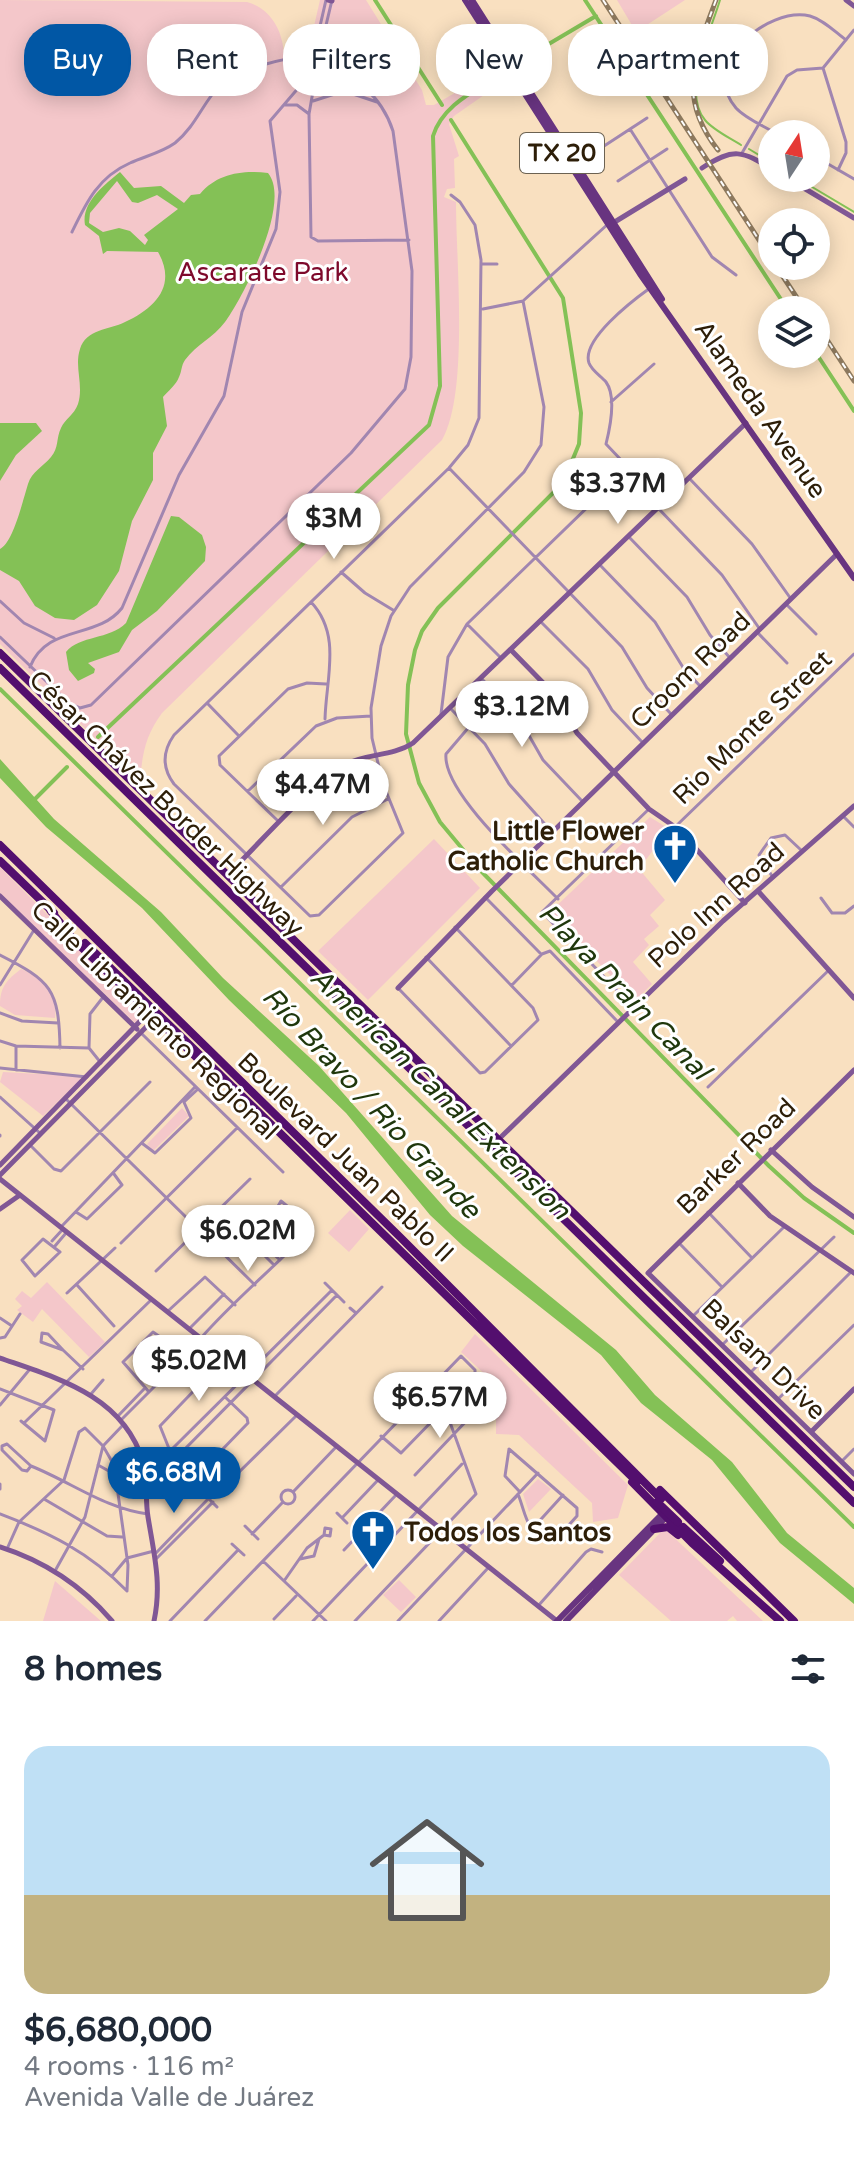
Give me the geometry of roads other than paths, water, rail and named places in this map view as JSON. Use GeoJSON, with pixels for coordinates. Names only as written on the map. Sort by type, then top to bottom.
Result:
{"type":"FeatureCollection","features":[{"type":"Feature","properties":{"kind":"highway","name":"César Chávez Border Highway"},"geometry":{"type":"LineString","coordinates":[[0,653],[854,1487]]}},
{"type":"Feature","properties":{"kind":"highway","name":"César Chávez Border Highway"},"geometry":{"type":"LineString","coordinates":[[0,668],[854,1503]]}},
{"type":"Feature","properties":{"kind":"highway","name":"Boulevard Juan Pablo II"},"geometry":{"type":"LineString","coordinates":[[0,845],[659,1499]]}},
{"type":"Feature","properties":{"kind":"highway","name":"Boulevard Juan Pablo II"},"geometry":{"type":"LineString","coordinates":[[0,861],[280,1135],[572,1412]]}},
{"type":"Feature","properties":{"kind":"highway"},"geometry":{"type":"LineString","coordinates":[[50,910],[74,940],[150,1017],[280,1135]]}},
{"type":"Feature","properties":{"kind":"highway"},"geometry":{"type":"LineString","coordinates":[[114,957],[150,1017],[198,1040]]}},
{"type":"Feature","properties":{"kind":"highway"},"geometry":{"type":"LineString","coordinates":[[572,1412],[592,1421],[659,1499],[665,1515],[681,1521],[792,1621]]}},
{"type":"Feature","properties":{"kind":"highway"},"geometry":{"type":"LineString","coordinates":[[572,1412],[745,1582],[792,1621]]}},
{"type":"Feature","properties":{"kind":"highway"},"geometry":{"type":"LineString","coordinates":[[659,1499],[675,1505],[692,1543]]}},
{"type":"Feature","properties":{"kind":"highway"},"geometry":{"type":"LineString","coordinates":[[654,1529],[668,1527],[692,1543],[780,1621]]}},
{"type":"Feature","properties":{"kind":"highway"},"geometry":{"type":"LineString","coordinates":[[745,1582],[780,1621]]}},
{"type":"Feature","properties":{"kind":"main road","name":"Alameda Avenue"},"geometry":{"type":"LineString","coordinates":[[465,0],[663,303],[854,578]]}},
{"type":"Feature","properties":{"kind":"main road","name":"Alameda Avenue"},"geometry":{"type":"LineString","coordinates":[[472,0],[574,165]]}},
{"type":"Feature","properties":{"kind":"main road","name":"Alameda Avenue"},"geometry":{"type":"LineString","coordinates":[[612,223],[650,288],[663,303]]}},
{"type":"Feature","properties":{"kind":"main road"},"geometry":{"type":"LineString","coordinates":[[557,1621],[675,1505]]}},
{"type":"Feature","properties":{"kind":"main road"},"geometry":{"type":"LineString","coordinates":[[566,1621],[665,1515]]}},
{"type":"Feature","properties":{"kind":"street"},"geometry":{"type":"LineString","coordinates":[[321,24],[329,0]]}},
{"type":"Feature","properties":{"kind":"street"},"geometry":{"type":"LineString","coordinates":[[326,24],[329,0]]}},
{"type":"Feature","properties":{"kind":"street"},"geometry":{"type":"LineString","coordinates":[[846,0],[854,6]]}},
{"type":"Feature","properties":{"kind":"street"},"geometry":{"type":"LineString","coordinates":[[758,122],[736,108],[727,92],[728,66],[742,42],[764,26],[798,16],[821,21],[846,40]]}},
{"type":"Feature","properties":{"kind":"street"},"geometry":{"type":"LineString","coordinates":[[761,120],[790,73],[823,68],[854,30]]}},
{"type":"Feature","properties":{"kind":"street"},"geometry":{"type":"LineString","coordinates":[[72,232],[86,201],[104,179],[123,166],[173,144],[193,126],[223,82],[283,61]]}},
{"type":"Feature","properties":{"kind":"street"},"geometry":{"type":"LineString","coordinates":[[823,68],[846,142],[846,153],[838,170]]}},
{"type":"Feature","properties":{"kind":"street"},"geometry":{"type":"LineString","coordinates":[[313,101],[344,91],[380,104]]}},
{"type":"Feature","properties":{"kind":"street"},"geometry":{"type":"LineString","coordinates":[[30,667],[40,649],[54,638],[108,620],[122,608],[179,475],[224,396],[242,312],[279,218],[280,192],[269,127],[281,105],[290,96]]}},
{"type":"Feature","properties":{"kind":"street"},"geometry":{"type":"LineString","coordinates":[[314,96],[309,114],[311,237],[318,241],[409,240]]}},
{"type":"Feature","properties":{"kind":"street"},"geometry":{"type":"LineString","coordinates":[[0,637],[73,706],[85,708],[98,701],[383,419],[400,398],[409,374],[413,294],[409,240],[393,131],[380,104],[372,96]]}},
{"type":"Feature","properties":{"kind":"street"},"geometry":{"type":"LineString","coordinates":[[281,105],[297,105],[309,114]]}},
{"type":"Feature","properties":{"kind":"street"},"geometry":{"type":"LineString","coordinates":[[574,165],[647,118]]}},
{"type":"Feature","properties":{"kind":"street"},"geometry":{"type":"LineString","coordinates":[[742,153],[758,125]]}},
{"type":"Feature","properties":{"kind":"street"},"geometry":{"type":"LineString","coordinates":[[630,129],[712,257],[736,275]]}},
{"type":"Feature","properties":{"kind":"street"},"geometry":{"type":"LineString","coordinates":[[618,181],[667,149]]}},
{"type":"Feature","properties":{"kind":"street"},"geometry":{"type":"LineString","coordinates":[[702,168],[723,156],[742,153],[758,162]]}},
{"type":"Feature","properties":{"kind":"street"},"geometry":{"type":"LineString","coordinates":[[830,165],[854,179]]}},
{"type":"Feature","properties":{"kind":"street"},"geometry":{"type":"LineString","coordinates":[[481,309],[523,301],[612,223],[685,179]]}},
{"type":"Feature","properties":{"kind":"street"},"geometry":{"type":"LineString","coordinates":[[810,192],[854,218]]}},
{"type":"Feature","properties":{"kind":"street"},"geometry":{"type":"LineString","coordinates":[[451,195],[463,205],[475,225],[481,264],[479,418],[468,445],[449,468],[170,740],[165,768],[174,784],[313,917],[402,834],[376,755],[371,716],[381,646],[394,610],[410,587],[530,465],[545,430],[544,407],[523,301]]}},
{"type":"Feature","properties":{"kind":"street"},"geometry":{"type":"LineString","coordinates":[[481,264],[497,264]]}},
{"type":"Feature","properties":{"kind":"street"},"geometry":{"type":"LineString","coordinates":[[650,288],[592,341],[588,350],[590,365],[609,386],[611,402],[606,444],[657,507],[719,571],[758,631],[787,663]]}},
{"type":"Feature","properties":{"kind":"street"},"geometry":{"type":"LineString","coordinates":[[611,402],[654,364]]}},
{"type":"Feature","properties":{"kind":"street"},"geometry":{"type":"LineString","coordinates":[[231,871],[334,771],[356,759],[408,746],[746,423]]}},
{"type":"Feature","properties":{"kind":"street"},"geometry":{"type":"LineString","coordinates":[[449,468],[622,647],[642,681],[672,715]]}},
{"type":"Feature","properties":{"kind":"street"},"geometry":{"type":"LineString","coordinates":[[441,716],[448,657],[467,624],[628,468]]}},
{"type":"Feature","properties":{"kind":"street"},"geometry":{"type":"LineString","coordinates":[[689,478],[752,544],[791,599]]}},
{"type":"Feature","properties":{"kind":"street"},"geometry":{"type":"LineString","coordinates":[[628,536],[687,597],[710,635],[730,658]]}},
{"type":"Feature","properties":{"kind":"street","name":"Croom Road"},"geometry":{"type":"LineString","coordinates":[[398,988],[494,888],[837,554]]}},
{"type":"Feature","properties":{"kind":"street"},"geometry":{"type":"LineString","coordinates":[[599,564],[655,622],[684,669],[701,687]]}},
{"type":"Feature","properties":{"kind":"street"},"geometry":{"type":"LineString","coordinates":[[341,572],[365,593],[394,610]]}},
{"type":"Feature","properties":{"kind":"street"},"geometry":{"type":"LineString","coordinates":[[0,601],[24,623],[54,638]]}},
{"type":"Feature","properties":{"kind":"street"},"geometry":{"type":"LineString","coordinates":[[311,602],[324,616],[331,636],[325,721]]}},
{"type":"Feature","properties":{"kind":"street"},"geometry":{"type":"LineString","coordinates":[[786,604],[816,634]]}},
{"type":"Feature","properties":{"kind":"street"},"geometry":{"type":"LineString","coordinates":[[540,621],[588,669],[612,710],[643,743]]}},
{"type":"Feature","properties":{"kind":"street"},"geometry":{"type":"LineString","coordinates":[[467,624],[501,659]]}},
{"type":"Feature","properties":{"kind":"street"},"geometry":{"type":"LineString","coordinates":[[511,650],[549,688],[577,733],[649,809],[675,827],[745,903]]}},
{"type":"Feature","properties":{"kind":"street","name":"Rio Monte Street"},"geometry":{"type":"LineString","coordinates":[[675,827],[854,654]]}},
{"type":"Feature","properties":{"kind":"street"},"geometry":{"type":"LineString","coordinates":[[481,678],[519,718],[543,760],[583,802]]}},
{"type":"Feature","properties":{"kind":"street"},"geometry":{"type":"LineString","coordinates":[[280,823],[218,759],[288,689],[307,683],[326,684]]}},
{"type":"Feature","properties":{"kind":"street"},"geometry":{"type":"LineString","coordinates":[[207,703],[239,735]]}},
{"type":"Feature","properties":{"kind":"street"},"geometry":{"type":"LineString","coordinates":[[450,708],[488,748],[509,784],[552,832]]}},
{"type":"Feature","properties":{"kind":"street"},"geometry":{"type":"LineString","coordinates":[[248,791],[306,734],[325,721],[371,716]]}},
{"type":"Feature","properties":{"kind":"street"},"geometry":{"type":"LineString","coordinates":[[469,727],[447,751],[448,768],[471,809],[558,899]]}},
{"type":"Feature","properties":{"kind":"street"},"geometry":{"type":"LineString","coordinates":[[280,888],[352,817],[388,799]]}},
{"type":"Feature","properties":{"kind":"street","name":"Polo Inn Road"},"geometry":{"type":"LineString","coordinates":[[502,1136],[619,1021],[854,806]]}},
{"type":"Feature","properties":{"kind":"street"},"geometry":{"type":"LineString","coordinates":[[631,1010],[542,913],[649,809]]}},
{"type":"Feature","properties":{"kind":"street"},"geometry":{"type":"LineString","coordinates":[[843,816],[854,827]]}},
{"type":"Feature","properties":{"kind":"street"},"geometry":{"type":"LineString","coordinates":[[774,878],[759,858],[759,851],[771,838],[785,835],[804,852]]}},
{"type":"Feature","properties":{"kind":"street"},"geometry":{"type":"LineString","coordinates":[[758,891],[854,998]]}},
{"type":"Feature","properties":{"kind":"street","name":"Calle Libramiento Regional"},"geometry":{"type":"LineString","coordinates":[[0,896],[283,1172]]}},
{"type":"Feature","properties":{"kind":"street"},"geometry":{"type":"LineString","coordinates":[[485,897],[542,954]]}},
{"type":"Feature","properties":{"kind":"street"},"geometry":{"type":"LineString","coordinates":[[821,898],[832,913],[845,913],[854,906]]}},
{"type":"Feature","properties":{"kind":"street"},"geometry":{"type":"LineString","coordinates":[[398,988],[480,1073],[539,1017],[455,927]]}},
{"type":"Feature","properties":{"kind":"street"},"geometry":{"type":"LineString","coordinates":[[0,984],[34,930]]}},
{"type":"Feature","properties":{"kind":"street"},"geometry":{"type":"LineString","coordinates":[[512,985],[548,951],[619,1021]]}},
{"type":"Feature","properties":{"kind":"street"},"geometry":{"type":"LineString","coordinates":[[0,955],[33,971],[49,986],[58,1004],[60,1048]]}},
{"type":"Feature","properties":{"kind":"street"},"geometry":{"type":"LineString","coordinates":[[426,957],[511,1046]]}},
{"type":"Feature","properties":{"kind":"street"},"geometry":{"type":"LineString","coordinates":[[708,1087],[829,970]]}},
{"type":"Feature","properties":{"kind":"street"},"geometry":{"type":"LineString","coordinates":[[101,1063],[89,1048],[90,1014],[104,996]]}},
{"type":"Feature","properties":{"kind":"street"},"geometry":{"type":"LineString","coordinates":[[0,1013],[22,1021],[60,1023]]}},
{"type":"Feature","properties":{"kind":"street"},"geometry":{"type":"LineString","coordinates":[[0,1165],[39,1132],[150,1017]]}},
{"type":"Feature","properties":{"kind":"street"},"geometry":{"type":"LineString","coordinates":[[69,1101],[101,1063],[138,1030]]}},
{"type":"Feature","properties":{"kind":"street"},"geometry":{"type":"LineString","coordinates":[[0,1041],[16,1046],[89,1048]]}},
{"type":"Feature","properties":{"kind":"street"},"geometry":{"type":"LineString","coordinates":[[16,1046],[16,1071]]}},
{"type":"Feature","properties":{"kind":"street"},"geometry":{"type":"LineString","coordinates":[[0,1068],[88,1077]]}},
{"type":"Feature","properties":{"kind":"street","name":"Barker Road"},"geometry":{"type":"LineString","coordinates":[[648,1272],[854,1070]]}},
{"type":"Feature","properties":{"kind":"street"},"geometry":{"type":"LineString","coordinates":[[30,1145],[54,1169],[61,1171],[150,1082]]}},
{"type":"Feature","properties":{"kind":"street"},"geometry":{"type":"LineString","coordinates":[[55,1246],[76,1212],[196,1088]]}},
{"type":"Feature","properties":{"kind":"street"},"geometry":{"type":"LineString","coordinates":[[0,1097],[39,1132]]}},
{"type":"Feature","properties":{"kind":"street"},"geometry":{"type":"LineString","coordinates":[[69,1101],[255,1285]]}},
{"type":"Feature","properties":{"kind":"street"},"geometry":{"type":"LineString","coordinates":[[143,1144],[155,1153],[191,1118],[183,1102]]}},
{"type":"Feature","properties":{"kind":"street"},"geometry":{"type":"LineString","coordinates":[[121,1243],[237,1128]]}},
{"type":"Feature","properties":{"kind":"street"},"geometry":{"type":"LineString","coordinates":[[39,1132],[0,1177],[150,1301],[557,1621]]}},
{"type":"Feature","properties":{"kind":"street"},"geometry":{"type":"LineString","coordinates":[[771,1150],[812,1187],[854,1217]]}},
{"type":"Feature","properties":{"kind":"street"},"geometry":{"type":"LineString","coordinates":[[76,1212],[87,1219],[122,1185],[114,1174]]}},
{"type":"Feature","properties":{"kind":"street"},"geometry":{"type":"LineString","coordinates":[[156,1271],[250,1179]]}},
{"type":"Feature","properties":{"kind":"street"},"geometry":{"type":"LineString","coordinates":[[738,1183],[784,1227],[853,1272],[749,1373]]}},
{"type":"Feature","properties":{"kind":"street"},"geometry":{"type":"LineString","coordinates":[[0,1209],[20,1195]]}},
{"type":"Feature","properties":{"kind":"street"},"geometry":{"type":"LineString","coordinates":[[201,1340],[309,1231],[309,1224],[285,1202],[275,1207],[274,1213],[299,1240]]}},
{"type":"Feature","properties":{"kind":"street"},"geometry":{"type":"LineString","coordinates":[[708,1212],[752,1258]]}},
{"type":"Feature","properties":{"kind":"street"},"geometry":{"type":"LineString","coordinates":[[692,1317],[784,1227]]}},
{"type":"Feature","properties":{"kind":"street"},"geometry":{"type":"LineString","coordinates":[[51,1242],[64,1230]]}},
{"type":"Feature","properties":{"kind":"street"},"geometry":{"type":"LineString","coordinates":[[275,1265],[249,1240],[249,1234],[255,1234],[280,1260]]}},
{"type":"Feature","properties":{"kind":"street"},"geometry":{"type":"LineString","coordinates":[[722,1345],[834,1237]]}},
{"type":"Feature","properties":{"kind":"street"},"geometry":{"type":"LineString","coordinates":[[43,1239],[55,1246],[58,1255],[38,1275],[32,1275],[22,1260],[43,1239]]}},
{"type":"Feature","properties":{"kind":"street"},"geometry":{"type":"LineString","coordinates":[[677,1242],[722,1287]]}},
{"type":"Feature","properties":{"kind":"street"},"geometry":{"type":"LineString","coordinates":[[67,1293],[115,1248]]}},
{"type":"Feature","properties":{"kind":"street","name":"Balsam Drive"},"geometry":{"type":"LineString","coordinates":[[648,1272],[854,1474]]}},
{"type":"Feature","properties":{"kind":"street"},"geometry":{"type":"LineString","coordinates":[[166,1313],[205,1277],[235,1305]]}},
{"type":"Feature","properties":{"kind":"street"},"geometry":{"type":"LineString","coordinates":[[325,1283],[344,1302]]}},
{"type":"Feature","properties":{"kind":"street"},"geometry":{"type":"LineString","coordinates":[[77,1285],[114,1326]]}},
{"type":"Feature","properties":{"kind":"street"},"geometry":{"type":"LineString","coordinates":[[274,1397],[382,1287]]}},
{"type":"Feature","properties":{"kind":"street"},"geometry":{"type":"LineString","coordinates":[[170,1451],[332,1290]]}},
{"type":"Feature","properties":{"kind":"street"},"geometry":{"type":"LineString","coordinates":[[188,1330],[224,1294]]}},
{"type":"Feature","properties":{"kind":"street"},"geometry":{"type":"LineString","coordinates":[[173,1461],[337,1295]]}},
{"type":"Feature","properties":{"kind":"street"},"geometry":{"type":"LineString","coordinates":[[0,1389],[44,1404],[54,1410],[47,1440],[41,1440],[22,1422],[44,1404],[83,1369],[150,1301]]}},
{"type":"Feature","properties":{"kind":"street"},"geometry":{"type":"LineString","coordinates":[[350,1308],[356,1313]]}},
{"type":"Feature","properties":{"kind":"street"},"geometry":{"type":"LineString","coordinates":[[0,1339],[20,1314]]}},
{"type":"Feature","properties":{"kind":"street"},"geometry":{"type":"LineString","coordinates":[[0,1318],[12,1326]]}},
{"type":"Feature","properties":{"kind":"street"},"geometry":{"type":"LineString","coordinates":[[777,1400],[854,1325]]}},
{"type":"Feature","properties":{"kind":"street"},"geometry":{"type":"LineString","coordinates":[[55,1572],[83,1520],[103,1446],[119,1421],[182,1357],[180,1351],[153,1332],[123,1362],[147,1390]]}},
{"type":"Feature","properties":{"kind":"street"},"geometry":{"type":"LineString","coordinates":[[63,1350],[41,1342],[42,1333],[48,1334],[83,1369]]}},
{"type":"Feature","properties":{"kind":"street"},"geometry":{"type":"LineString","coordinates":[[286,1336],[293,1341]]}},
{"type":"Feature","properties":{"kind":"street"},"geometry":{"type":"LineString","coordinates":[[205,1621],[381,1436],[461,1356],[475,1370],[475,1377],[398,1453],[381,1436]]}},
{"type":"Feature","properties":{"kind":"street"},"geometry":{"type":"LineString","coordinates":[[0,1358],[68,1382],[91,1394],[119,1421],[144,1467],[159,1586],[154,1621]]}},
{"type":"Feature","properties":{"kind":"street"},"geometry":{"type":"LineString","coordinates":[[214,1370],[225,1359]]}},
{"type":"Feature","properties":{"kind":"street"},"geometry":{"type":"LineString","coordinates":[[0,1405],[30,1369]]}},
{"type":"Feature","properties":{"kind":"street"},"geometry":{"type":"LineString","coordinates":[[207,1377],[161,1424],[173,1461],[175,1486],[183,1489],[248,1423],[225,1397]]}},
{"type":"Feature","properties":{"kind":"street"},"geometry":{"type":"LineString","coordinates":[[91,1394],[103,1380]]}},
{"type":"Feature","properties":{"kind":"street"},"geometry":{"type":"LineString","coordinates":[[355,1621],[475,1495],[435,1381]]}},
{"type":"Feature","properties":{"kind":"street"},"geometry":{"type":"LineString","coordinates":[[811,1432],[854,1389]]}},
{"type":"Feature","properties":{"kind":"street"},"geometry":{"type":"LineString","coordinates":[[415,1475],[491,1395]]}},
{"type":"Feature","properties":{"kind":"street"},"geometry":{"type":"LineString","coordinates":[[225,1473],[233,1482],[297,1415]]}},
{"type":"Feature","properties":{"kind":"street"},"geometry":{"type":"LineString","coordinates":[[0,1514],[19,1522],[70,1544],[127,1591],[127,1558],[118,1510],[116,1475],[103,1446],[87,1429],[79,1432],[64,1480],[19,1522],[7,1549]]}},
{"type":"Feature","properties":{"kind":"street"},"geometry":{"type":"LineString","coordinates":[[31,1466],[22,1470],[2,1446],[7,1444],[31,1466],[91,1493],[118,1510],[148,1514]]}},
{"type":"Feature","properties":{"kind":"street"},"geometry":{"type":"LineString","coordinates":[[283,1502],[293,1503],[293,1492],[337,1446]]}},
{"type":"Feature","properties":{"kind":"street"},"geometry":{"type":"LineString","coordinates":[[512,1449],[538,1473],[578,1513],[558,1538],[538,1536],[531,1529],[518,1494],[505,1476],[507,1450],[512,1449]]}},
{"type":"Feature","properties":{"kind":"street"},"geometry":{"type":"LineString","coordinates":[[841,1462],[854,1449]]}},
{"type":"Feature","properties":{"kind":"street"},"geometry":{"type":"LineString","coordinates":[[313,1621],[463,1463]]}},
{"type":"Feature","properties":{"kind":"street"},"geometry":{"type":"LineString","coordinates":[[98,1465],[116,1475]]}},
{"type":"Feature","properties":{"kind":"street"},"geometry":{"type":"LineString","coordinates":[[398,1621],[538,1473]]}},
{"type":"Feature","properties":{"kind":"street"},"geometry":{"type":"LineString","coordinates":[[342,1518],[378,1480]]}},
{"type":"Feature","properties":{"kind":"street"},"geometry":{"type":"LineString","coordinates":[[252,1534],[283,1502],[283,1492],[293,1492]]}},
{"type":"Feature","properties":{"kind":"street"},"geometry":{"type":"LineString","coordinates":[[204,1494],[217,1507]]}},
{"type":"Feature","properties":{"kind":"street"},"geometry":{"type":"LineString","coordinates":[[344,1550],[396,1495]]}},
{"type":"Feature","properties":{"kind":"street"},"geometry":{"type":"LineString","coordinates":[[531,1529],[563,1495]]}},
{"type":"Feature","properties":{"kind":"street"},"geometry":{"type":"LineString","coordinates":[[44,1499],[107,1536],[122,1537]]}},
{"type":"Feature","properties":{"kind":"street"},"geometry":{"type":"LineString","coordinates":[[112,1576],[127,1558],[155,1554],[211,1500]]}},
{"type":"Feature","properties":{"kind":"street"},"geometry":{"type":"LineString","coordinates":[[337,1513],[347,1523]]}},
{"type":"Feature","properties":{"kind":"street"},"geometry":{"type":"LineString","coordinates":[[245,1526],[258,1539]]}},
{"type":"Feature","properties":{"kind":"street"},"geometry":{"type":"LineString","coordinates":[[283,1580],[324,1535]]}},
{"type":"Feature","properties":{"kind":"street"},"geometry":{"type":"LineString","coordinates":[[300,1559],[314,1556],[319,1539]]}},
{"type":"Feature","properties":{"kind":"street"},"geometry":{"type":"LineString","coordinates":[[232,1544],[244,1555]]}},
{"type":"Feature","properties":{"kind":"street"},"geometry":{"type":"LineString","coordinates":[[0,1547],[55,1572],[112,1621]]}},
{"type":"Feature","properties":{"kind":"street"},"geometry":{"type":"LineString","coordinates":[[538,1606],[586,1552],[591,1549],[602,1552]]}},
{"type":"Feature","properties":{"kind":"street"},"geometry":{"type":"LineString","coordinates":[[170,1621],[238,1550]]}},
{"type":"Feature","properties":{"kind":"street"},"geometry":{"type":"LineString","coordinates":[[263,1561],[326,1621]]}},
{"type":"Feature","properties":{"kind":"street"},"geometry":{"type":"LineString","coordinates":[[439,1621],[488,1568]]}},
{"type":"Feature","properties":{"kind":"street"},"geometry":{"type":"LineString","coordinates":[[274,1619],[297,1595]]}},
{"type":"Feature","properties":{"kind":"waterway","name":"Playa Drain Canal"},"geometry":{"type":"LineString","coordinates":[[375,0],[442,105]]}},
{"type":"Feature","properties":{"kind":"waterway"},"geometry":{"type":"LineString","coordinates":[[585,0],[779,296]]}},
{"type":"Feature","properties":{"kind":"waterway"},"geometry":{"type":"LineString","coordinates":[[720,0],[700,61],[696,93],[698,108],[705,120],[741,145]]}},
{"type":"Feature","properties":{"kind":"waterway"},"geometry":{"type":"LineString","coordinates":[[552,42],[596,16]]}},
{"type":"Feature","properties":{"kind":"waterway"},"geometry":{"type":"LineString","coordinates":[[98,737],[429,425],[440,386],[433,136],[444,115],[467,96]]}},
{"type":"Feature","properties":{"kind":"waterway","name":"Playa Drain Canal"},"geometry":{"type":"LineString","coordinates":[[451,120],[563,298],[581,413],[579,444],[563,483],[438,608],[422,631],[408,685],[406,734],[419,783],[440,822],[480,870],[769,1166],[804,1198],[854,1233]]}},
{"type":"Feature","properties":{"kind":"waterway"},"geometry":{"type":"LineString","coordinates":[[749,149],[758,154]]}},
{"type":"Feature","properties":{"kind":"waterway"},"geometry":{"type":"LineString","coordinates":[[820,192],[854,212]]}},
{"type":"Feature","properties":{"kind":"waterway"},"geometry":{"type":"LineString","coordinates":[[826,368],[854,411]]}},
{"type":"Feature","properties":{"kind":"waterway","name":"American Canal Extension"},"geometry":{"type":"LineString","coordinates":[[0,689],[854,1527]]}},
{"type":"Feature","properties":{"kind":"waterway"},"geometry":{"type":"LineString","coordinates":[[32,802],[67,767]]}},
{"type":"Feature","properties":{"kind":"railway"},"geometry":{"type":"LineString","coordinates":[[603,0],[758,238]]}},
{"type":"Feature","properties":{"kind":"railway"},"geometry":{"type":"LineString","coordinates":[[716,0],[696,59],[693,94],[705,131],[718,150]]}},
{"type":"Feature","properties":{"kind":"railway"},"geometry":{"type":"LineString","coordinates":[[785,280],[796,296]]}},
{"type":"Feature","properties":{"kind":"railway"},"geometry":{"type":"LineString","coordinates":[[830,344],[854,381]]}},
{"type":"Feature","properties":{"kind":"place","name":"Little Flower Catholic Church"},"geometry":{"type":"Point","coordinates":[675,885]}},
{"type":"Feature","properties":{"kind":"place","name":"Todos los Santos"},"geometry":{"type":"Point","coordinates":[373,1571]}},
{"type":"Feature","properties":{"kind":"park label","name":"Ascarate Park"},"geometry":{"type":"Point","coordinates":[263,272]}},
{"type":"Feature","properties":{"kind":"water label","name":"Río Bravo / Rio Grande"},"geometry":{"type":"Point","coordinates":[372,1102]}}]}
